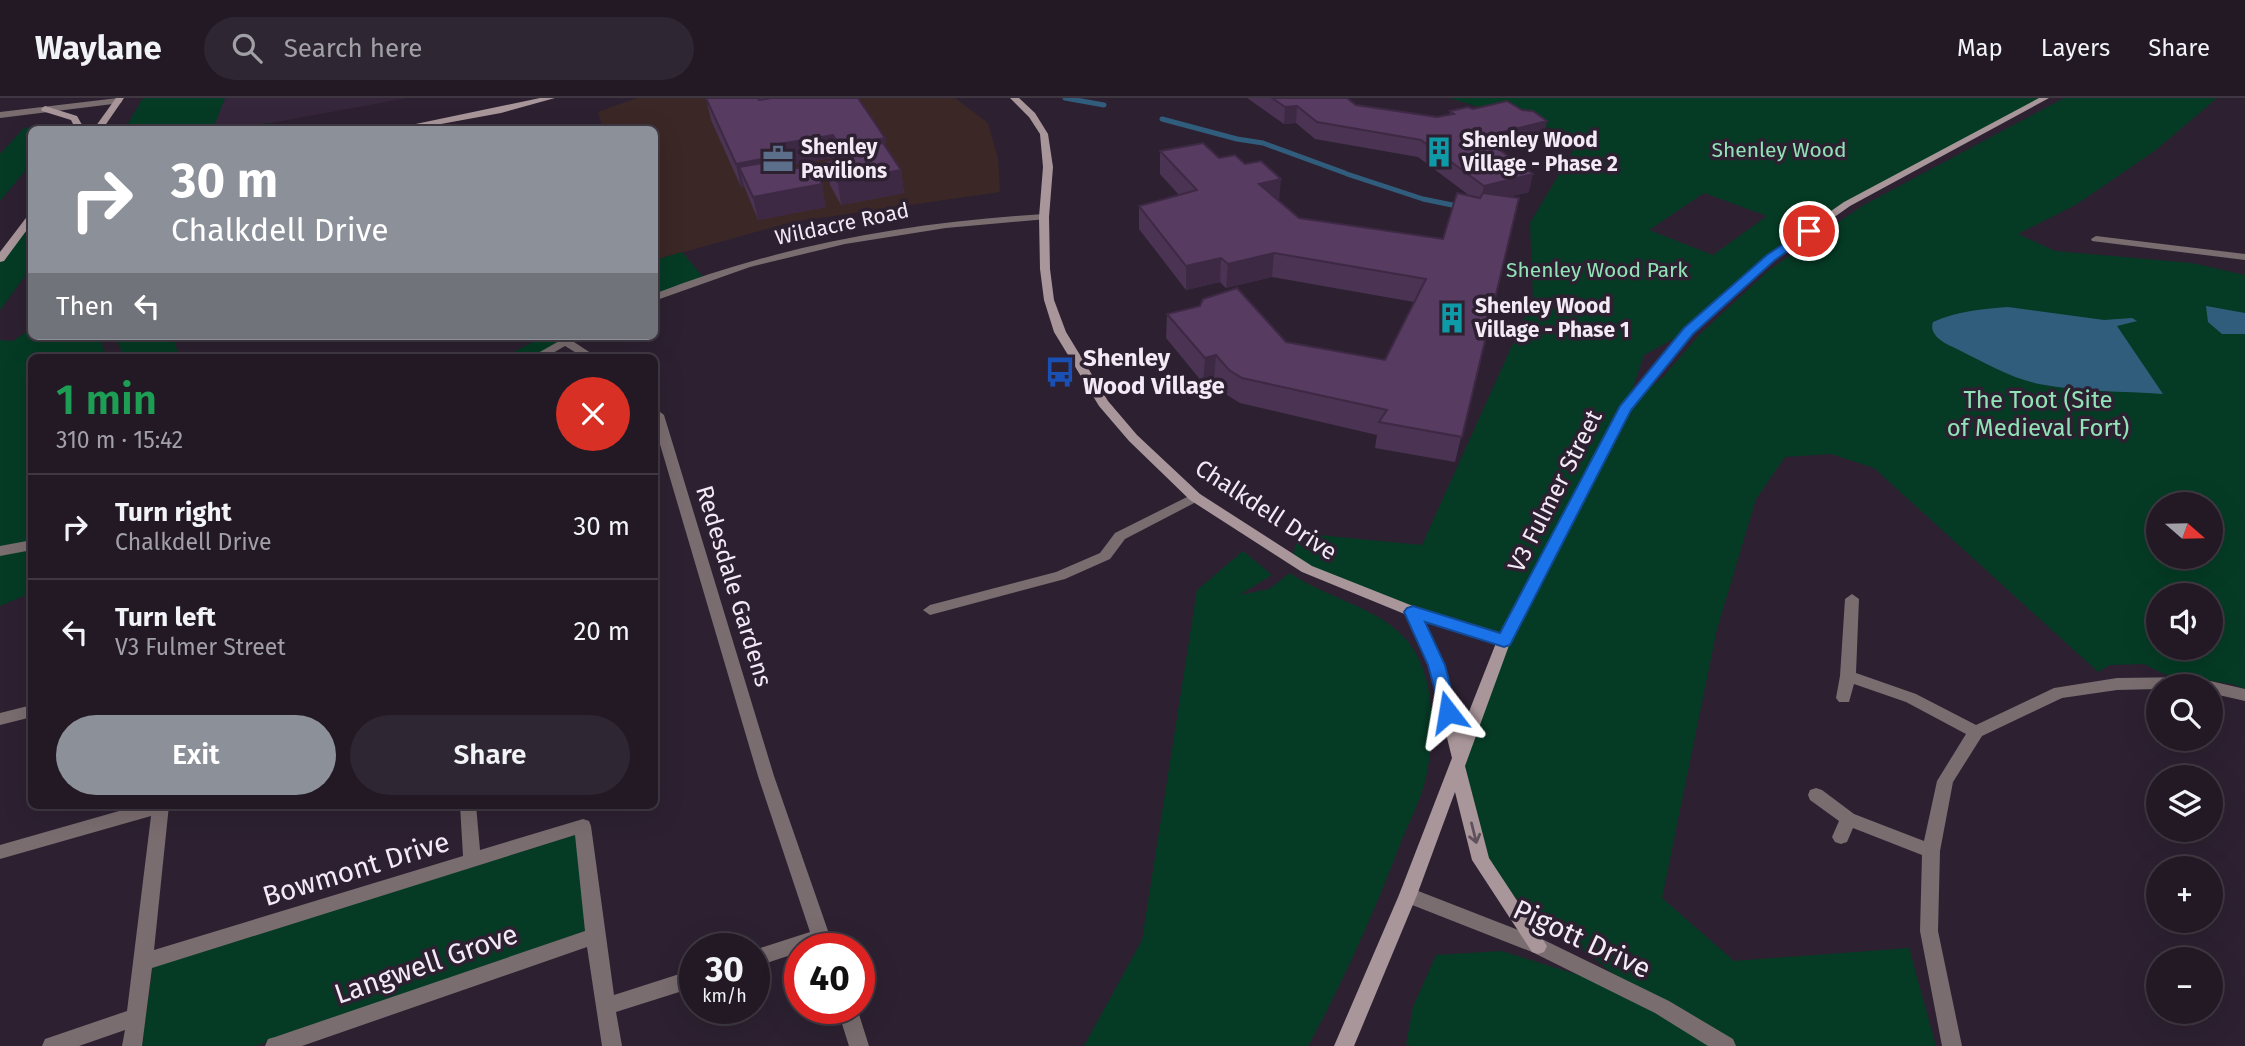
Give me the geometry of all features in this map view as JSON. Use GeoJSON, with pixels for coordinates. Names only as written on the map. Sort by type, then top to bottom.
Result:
{"type":"FeatureCollection","features":[{"type":"Feature","properties":{"kind":"street"},"geometry":{"type":"LineString","coordinates":[[413,126],[551,98]]}},
{"type":"Feature","properties":{"kind":"street","name":"Chalkdell Drive"},"geometry":{"type":"LineString","coordinates":[[1014,98],[1032,115],[1044,134],[1048,167],[1044,217],[1049,300],[1060,332],[1103,403],[1133,438],[1195,497],[1307,569],[1413,612],[1504,640]]}},
{"type":"Feature","properties":{"kind":"street","name":"V3 Fulmer Street"},"geometry":{"type":"LineString","coordinates":[[1344,1046],[1408,895],[1504,640],[1625,409],[1688,331],[1771,257],[1847,204],[2045,98]]}},
{"type":"Feature","properties":{"kind":"street"},"geometry":{"type":"LineString","coordinates":[[0,115],[119,100]]}},
{"type":"Feature","properties":{"kind":"street"},"geometry":{"type":"LineString","coordinates":[[100,126],[119,100]]}},
{"type":"Feature","properties":{"kind":"street"},"geometry":{"type":"LineString","coordinates":[[45,109],[74,118],[78,126]]}},
{"type":"Feature","properties":{"kind":"street"},"geometry":{"type":"LineString","coordinates":[[104,120],[108,126]]}},
{"type":"Feature","properties":{"kind":"street","name":"Wildacre Road"},"geometry":{"type":"LineString","coordinates":[[658,297],[711,277],[827,245],[958,223],[1044,217]]}},
{"type":"Feature","properties":{"kind":"street"},"geometry":{"type":"LineString","coordinates":[[0,259],[28,221]]}},
{"type":"Feature","properties":{"kind":"street"},"geometry":{"type":"LineString","coordinates":[[2096,239],[2245,257]]}},
{"type":"Feature","properties":{"kind":"street"},"geometry":{"type":"LineString","coordinates":[[543,354],[569,340]]}},
{"type":"Feature","properties":{"kind":"street"},"geometry":{"type":"LineString","coordinates":[[572,340],[588,354]]}},
{"type":"Feature","properties":{"kind":"street","name":"Redesdale Gardens"},"geometry":{"type":"LineString","coordinates":[[658,415],[766,776],[820,933]]}},
{"type":"Feature","properties":{"kind":"street"},"geometry":{"type":"LineString","coordinates":[[930,610],[1060,576],[1105,556],[1120,536],[1195,497]]}},
{"type":"Feature","properties":{"kind":"street"},"geometry":{"type":"LineString","coordinates":[[0,551],[28,546]]}},
{"type":"Feature","properties":{"kind":"street"},"geometry":{"type":"LineString","coordinates":[[1844,698],[1852,599]]}},
{"type":"Feature","properties":{"kind":"street"},"geometry":{"type":"LineString","coordinates":[[1413,612],[1437,665],[1481,860],[1538,946]]}},
{"type":"Feature","properties":{"kind":"street"},"geometry":{"type":"LineString","coordinates":[[1847,676],[1911,698],[1976,732]]}},
{"type":"Feature","properties":{"kind":"street"},"geometry":{"type":"LineString","coordinates":[[1952,1046],[1930,931],[1931,851],[1945,781],[1976,732],[2059,692],[2117,684],[2146,684]]}},
{"type":"Feature","properties":{"kind":"street"},"geometry":{"type":"LineString","coordinates":[[2223,690],[2245,695]]}},
{"type":"Feature","properties":{"kind":"street"},"geometry":{"type":"LineString","coordinates":[[0,719],[28,712]]}},
{"type":"Feature","properties":{"kind":"street"},"geometry":{"type":"LineString","coordinates":[[1816,795],[1848,819],[1931,851]]}},
{"type":"Feature","properties":{"kind":"street"},"geometry":{"type":"LineString","coordinates":[[0,852],[147,809]]}},
{"type":"Feature","properties":{"kind":"street"},"geometry":{"type":"LineString","coordinates":[[132,1046],[161,809]]}},
{"type":"Feature","properties":{"kind":"street"},"geometry":{"type":"LineString","coordinates":[[468,809],[472,860]]}},
{"type":"Feature","properties":{"kind":"street"},"geometry":{"type":"LineString","coordinates":[[1841,837],[1848,819]]}},
{"type":"Feature","properties":{"kind":"street","name":"Bowmont Drive"},"geometry":{"type":"LineString","coordinates":[[144,962],[583,827],[595,936]]}},
{"type":"Feature","properties":{"kind":"street","name":"Pigott Drive"},"geometry":{"type":"LineString","coordinates":[[1408,895],[1538,946],[1662,1007],[1726,1046]]}},
{"type":"Feature","properties":{"kind":"street"},"geometry":{"type":"LineString","coordinates":[[595,936],[612,1046]]}},
{"type":"Feature","properties":{"kind":"street","name":"Langwell Grove"},"geometry":{"type":"LineString","coordinates":[[275,1046],[595,936]]}},
{"type":"Feature","properties":{"kind":"street"},"geometry":{"type":"LineString","coordinates":[[607,1006],[679,983]]}},
{"type":"Feature","properties":{"kind":"street"},"geometry":{"type":"LineString","coordinates":[[52,1046],[136,1017]]}},
{"type":"Feature","properties":{"kind":"street"},"geometry":{"type":"LineString","coordinates":[[851,1024],[859,1046]]}},
{"type":"Feature","properties":{"kind":"shaded area"},"geometry":{"type":"Polygon","coordinates":[[[225,98],[407,98],[271,123],[213,126],[225,98]]]}},
{"type":"Feature","properties":{"kind":"shaded area","name":"Shenley Pavilions"},"geometry":{"type":"Polygon","coordinates":[[[637,98],[955,98],[988,123],[998,159],[1000,192],[792,222],[658,259],[658,126],[602,126],[598,112],[637,98]]]}},
{"type":"Feature","properties":{"kind":"green space"},"geometry":{"type":"Polygon","coordinates":[[[143,98],[225,98],[214,126],[127,125],[143,98]]]}},
{"type":"Feature","properties":{"kind":"green space"},"geometry":{"type":"Polygon","coordinates":[[[1449,98],[2045,98],[1847,204],[1771,257],[1688,331],[1644,355],[1626,408],[1664,376],[1699,335],[1769,270],[1862,206],[2064,98],[2217,98],[2156,150],[2077,204],[2018,234],[2055,251],[2192,263],[2245,275],[2245,689],[2223,683],[2223,674],[2164,674],[2144,664],[2110,665],[2098,672],[1874,468],[1831,454],[1785,457],[1756,499],[1717,629],[1662,898],[1734,961],[1909,948],[1936,1046],[1406,1044],[1413,1007],[1436,955],[1502,951],[1585,977],[1658,1011],[1589,954],[1532,915],[1481,860],[1457,767],[1504,640],[1413,612],[1293,559],[1297,533],[1422,545],[1533,299],[1530,223],[1581,137],[1449,98]],[[1704,193],[1649,230],[1713,255],[1767,216],[1704,193]]]}},
{"type":"Feature","properties":{"kind":"green space"},"geometry":{"type":"Polygon","coordinates":[[[271,123],[265,126],[242,126],[271,123]]]}},
{"type":"Feature","properties":{"kind":"green space"},"geometry":{"type":"Polygon","coordinates":[[[25,127],[28,128],[28,168],[0,201],[0,154],[25,127]]]}},
{"type":"Feature","properties":{"kind":"green space"},"geometry":{"type":"Polygon","coordinates":[[[28,220],[28,272],[0,310],[0,259],[28,220]]]}},
{"type":"Feature","properties":{"kind":"green space"},"geometry":{"type":"Polygon","coordinates":[[[682,252],[705,279],[658,297],[658,259],[682,252]]]}},
{"type":"Feature","properties":{"kind":"green space"},"geometry":{"type":"Polygon","coordinates":[[[28,331],[28,340],[100,340],[105,354],[28,354],[28,594],[0,606],[0,340],[13,341],[28,331]]]}},
{"type":"Feature","properties":{"kind":"green space"},"geometry":{"type":"Polygon","coordinates":[[[116,340],[174,340],[179,354],[123,354],[116,340]]]}},
{"type":"Feature","properties":{"kind":"green space"},"geometry":{"type":"Polygon","coordinates":[[[536,340],[569,340],[543,354],[510,354],[536,340]]]}},
{"type":"Feature","properties":{"kind":"green space"},"geometry":{"type":"Polygon","coordinates":[[[1243,551],[1272,575],[1239,595],[1269,589],[1290,573],[1369,612],[1397,631],[1409,643],[1424,673],[1431,708],[1431,744],[1424,786],[1368,923],[1308,1046],[1084,1046],[1142,940],[1197,590],[1243,551]]]}},
{"type":"Feature","properties":{"kind":"green space"},"geometry":{"type":"Polygon","coordinates":[[[578,834],[586,931],[255,1046],[141,1046],[153,966],[578,834]]]}},
{"type":"Feature","properties":{"kind":"water"},"geometry":{"type":"Polygon","coordinates":[[[2206,306],[2245,313],[2245,334],[2222,334],[2208,322],[2206,306]]]}},
{"type":"Feature","properties":{"kind":"water"},"geometry":{"type":"Polygon","coordinates":[[[2008,307],[2104,320],[2132,318],[2137,321],[2117,326],[2163,394],[2070,389],[2039,384],[1998,370],[1950,346],[1933,332],[1933,322],[1951,315],[2008,307]]]}},
{"type":"Feature","properties":{"kind":"building","name":"Shenley Pavilions"},"geometry":{"type":"Polygon","coordinates":[[[706,98],[858,98],[885,138],[855,144],[858,148],[883,143],[901,170],[838,182],[826,162],[847,158],[833,135],[779,144],[792,169],[812,166],[822,184],[753,197],[739,167],[768,162],[767,158],[736,164],[706,98]]]}},
{"type":"Feature","properties":{"kind":"building"},"geometry":{"type":"Polygon","coordinates":[[[1272,98],[1347,98],[1356,105],[1437,117],[1454,114],[1450,111],[1507,101],[1522,110],[1533,111],[1547,121],[1482,137],[1533,174],[1484,186],[1421,140],[1317,122],[1297,106],[1285,107],[1272,98]]]}},
{"type":"Feature","properties":{"kind":"building","name":"Shenley Wood Village - Phase 1"},"geometry":{"type":"Polygon","coordinates":[[[1203,143],[1219,158],[1235,155],[1245,164],[1261,161],[1281,179],[1259,184],[1299,218],[1443,239],[1457,193],[1480,198],[1483,193],[1519,198],[1462,437],[1379,422],[1387,410],[1242,378],[1229,370],[1216,355],[1205,358],[1167,314],[1200,306],[1203,299],[1237,288],[1286,342],[1385,360],[1426,279],[1274,253],[1228,264],[1221,258],[1186,266],[1139,206],[1197,190],[1160,151],[1203,143]]]}},
{"type":"Feature","properties":{"kind":"waterway"},"geometry":{"type":"LineString","coordinates":[[1065,98],[1104,105]]}},
{"type":"Feature","properties":{"kind":"waterway"},"geometry":{"type":"LineString","coordinates":[[1162,119],[1237,139],[1263,143],[1345,173]]}},
{"type":"Feature","properties":{"kind":"waterway"},"geometry":{"type":"LineString","coordinates":[[1347,174],[1423,199],[1462,207]]}},
{"type":"Feature","properties":{"kind":"place","name":"Shenley Wood Village - Phase 2"},"geometry":{"type":"Point","coordinates":[1439,152]}},
{"type":"Feature","properties":{"kind":"place","name":"Shenley Pavilions"},"geometry":{"type":"Point","coordinates":[778,159]}},
{"type":"Feature","properties":{"kind":"place","name":"Shenley Wood Village - Phase 1"},"geometry":{"type":"Point","coordinates":[1452,318]}},
{"type":"Feature","properties":{"kind":"place","name":"Shenley Wood Village"},"geometry":{"type":"Point","coordinates":[1060,372]}},
{"type":"Feature","properties":{"kind":"route"},"geometry":{"type":"LineString","coordinates":[[1448,712],[1437,665],[1413,612],[1504,640],[1625,409],[1688,331],[1771,257],[1809,231]]}},
{"type":"Feature","properties":{"kind":"park label","name":"Shenley Wood"},"geometry":{"type":"Point","coordinates":[1779,150]}},
{"type":"Feature","properties":{"kind":"park label","name":"Shenley Wood Park"},"geometry":{"type":"Point","coordinates":[1597,270]}},
{"type":"Feature","properties":{"kind":"park label","name":"The Toot (Site of Medieval Fort)"},"geometry":{"type":"Point","coordinates":[2038,414]}}]}
